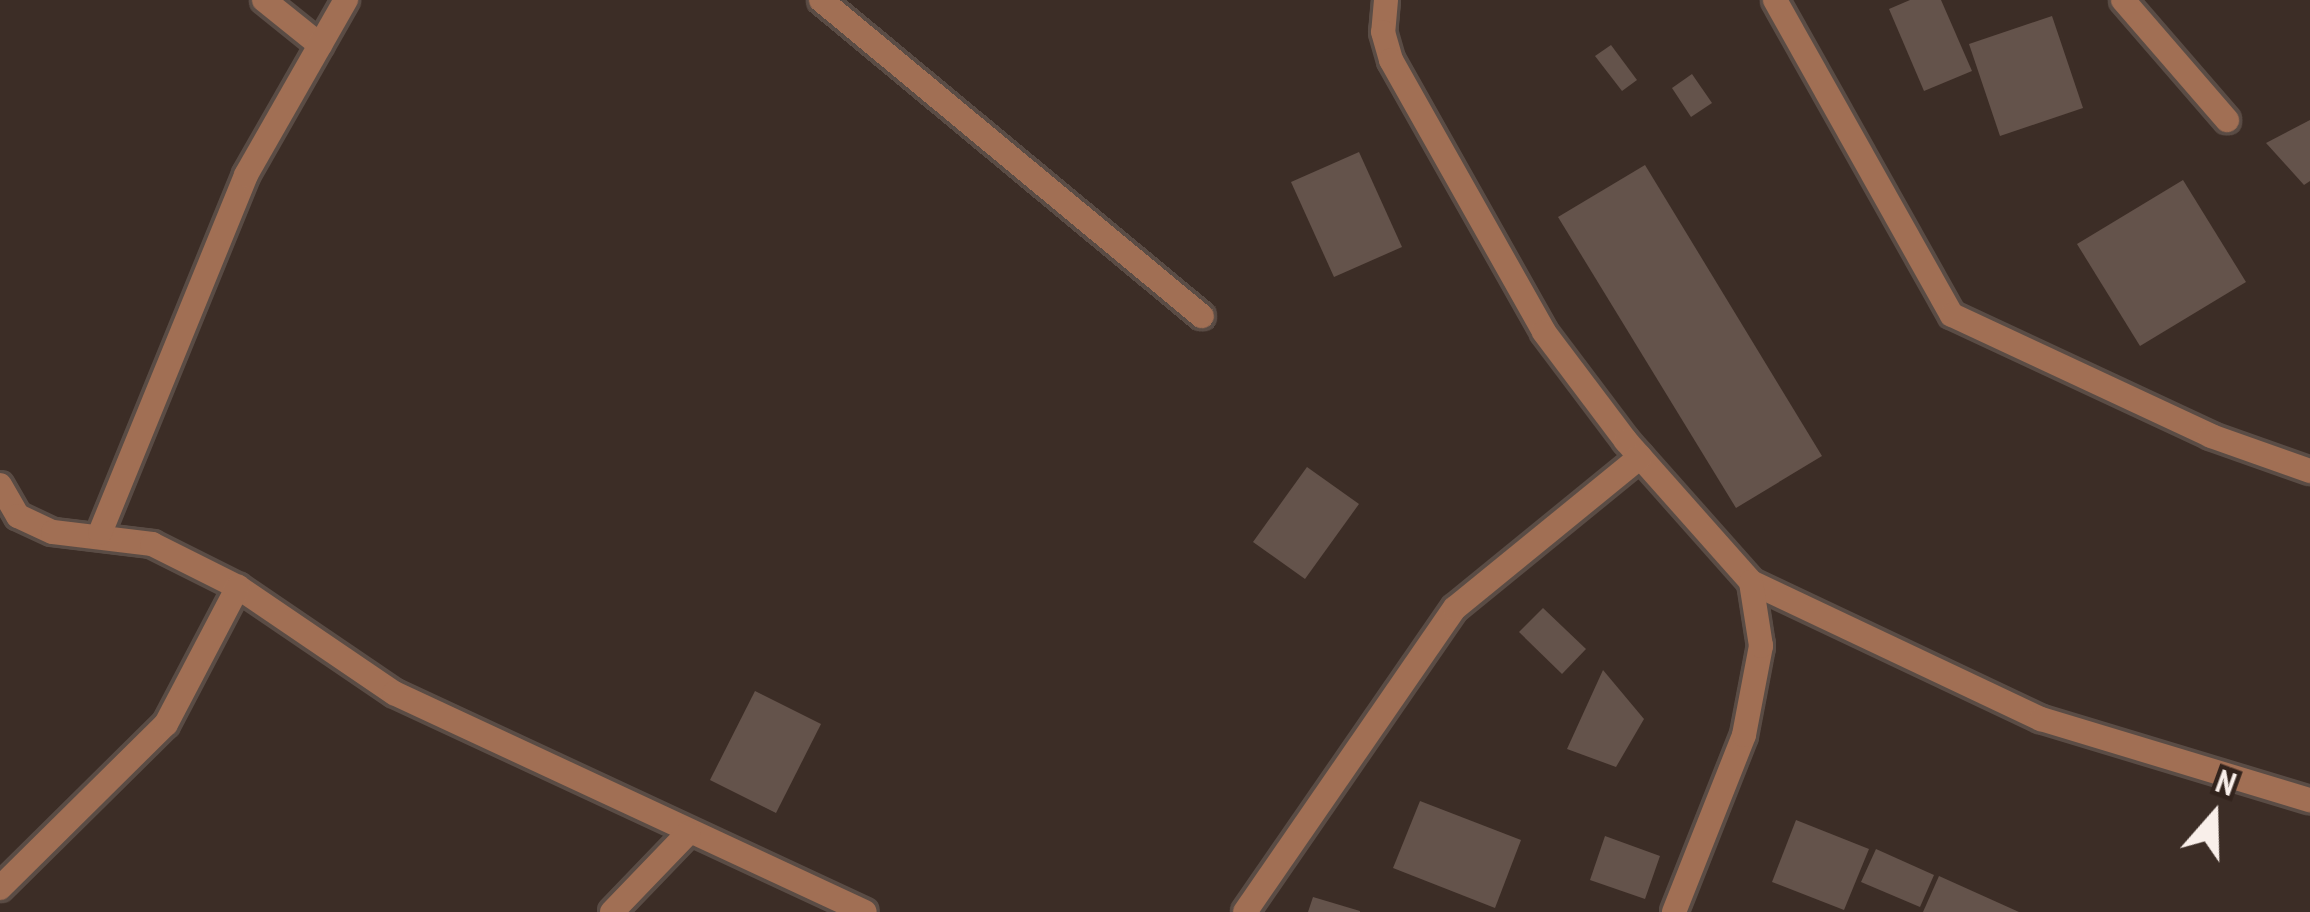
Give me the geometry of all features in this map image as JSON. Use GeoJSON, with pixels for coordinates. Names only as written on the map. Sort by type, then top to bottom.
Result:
{"type":"FeatureCollection","features":[{"type":"Feature","properties":{"kind":"street"},"geometry":{"type":"LineString","coordinates":[[264,0],[320,44]]}},
{"type":"Feature","properties":{"kind":"street"},"geometry":{"type":"LineString","coordinates":[[100,533],[246,175],[346,0]]}},
{"type":"Feature","properties":{"kind":"street"},"geometry":{"type":"LineString","coordinates":[[821,0],[1202,316]]}},
{"type":"Feature","properties":{"kind":"street"},"geometry":{"type":"LineString","coordinates":[[1386,0],[1383,32],[1413,99],[1544,332],[1640,458],[1751,582],[2041,719],[2310,800]]}},
{"type":"Feature","properties":{"kind":"street"},"geometry":{"type":"LineString","coordinates":[[1775,0],[1952,315],[2211,436],[2310,471]]}},
{"type":"Feature","properties":{"kind":"street"},"geometry":{"type":"LineString","coordinates":[[2122,0],[2227,120]]}},
{"type":"Feature","properties":{"kind":"street"},"geometry":{"type":"LineString","coordinates":[[1245,912],[1455,608],[1640,458]]}},
{"type":"Feature","properties":{"kind":"street"},"geometry":{"type":"LineString","coordinates":[[0,485],[18,516],[52,532],[100,533],[152,544],[238,587],[394,693],[865,912]]}},
{"type":"Feature","properties":{"kind":"street"},"geometry":{"type":"LineString","coordinates":[[1674,912],[1744,734],[1761,646],[1751,582]]}},
{"type":"Feature","properties":{"kind":"street"},"geometry":{"type":"LineString","coordinates":[[0,888],[166,724],[238,587]]}},
{"type":"Feature","properties":{"kind":"street"},"geometry":{"type":"LineString","coordinates":[[612,912],[688,833]]}},
{"type":"Feature","properties":{"kind":"building"},"geometry":{"type":"Polygon","coordinates":[[[1910,0],[1941,0],[1972,71],[1924,91],[1889,9],[1910,0]]]}},
{"type":"Feature","properties":{"kind":"building"},"geometry":{"type":"Polygon","coordinates":[[[2052,16],[2083,108],[2000,136],[1969,44],[2052,16]]]}},
{"type":"Feature","properties":{"kind":"building"},"geometry":{"type":"Polygon","coordinates":[[[1611,45],[1637,80],[1622,91],[1595,56],[1611,45]]]}},
{"type":"Feature","properties":{"kind":"building"},"geometry":{"type":"Polygon","coordinates":[[[1692,74],[1712,103],[1691,117],[1672,88],[1692,74]]]}},
{"type":"Feature","properties":{"kind":"building"},"geometry":{"type":"Polygon","coordinates":[[[2310,120],[2310,181],[2304,185],[2266,143],[2310,120]]]}},
{"type":"Feature","properties":{"kind":"building"},"geometry":{"type":"Polygon","coordinates":[[[1359,152],[1402,247],[1334,277],[1291,182],[1359,152]]]}},
{"type":"Feature","properties":{"kind":"building"},"geometry":{"type":"Polygon","coordinates":[[[1645,165],[1822,456],[1736,508],[1558,217],[1645,165]]]}},
{"type":"Feature","properties":{"kind":"building"},"geometry":{"type":"Polygon","coordinates":[[[2183,180],[2246,282],[2140,346],[2077,244],[2183,180]]]}},
{"type":"Feature","properties":{"kind":"building"},"geometry":{"type":"Polygon","coordinates":[[[1307,467],[1359,504],[1305,579],[1253,542],[1307,467]]]}},
{"type":"Feature","properties":{"kind":"building"},"geometry":{"type":"Polygon","coordinates":[[[1543,608],[1586,649],[1562,674],[1519,632],[1543,608]]]}},
{"type":"Feature","properties":{"kind":"building"},"geometry":{"type":"Polygon","coordinates":[[[1603,670],[1644,719],[1616,767],[1567,749],[1603,670]]]}},
{"type":"Feature","properties":{"kind":"building"},"geometry":{"type":"Polygon","coordinates":[[[755,691],[821,724],[776,813],[710,780],[755,691]]]}},
{"type":"Feature","properties":{"kind":"building"},"geometry":{"type":"Polygon","coordinates":[[[1420,801],[1521,840],[1495,908],[1393,868],[1420,801]]]}},
{"type":"Feature","properties":{"kind":"building"},"geometry":{"type":"Polygon","coordinates":[[[1796,820],[1869,849],[1844,910],[1772,882],[1796,820]]]}},
{"type":"Feature","properties":{"kind":"building"},"geometry":{"type":"Polygon","coordinates":[[[1605,836],[1660,856],[1645,899],[1590,880],[1605,836]]]}},
{"type":"Feature","properties":{"kind":"building"},"geometry":{"type":"Polygon","coordinates":[[[1876,849],[1934,875],[1920,907],[1861,882],[1876,849]]]}},
{"type":"Feature","properties":{"kind":"building"},"geometry":{"type":"Polygon","coordinates":[[[1939,876],[2019,912],[1923,912],[1939,876]]]}},
{"type":"Feature","properties":{"kind":"building"},"geometry":{"type":"Polygon","coordinates":[[[1313,897],[1360,911],[1360,912],[1308,912],[1313,897]]]}}]}
